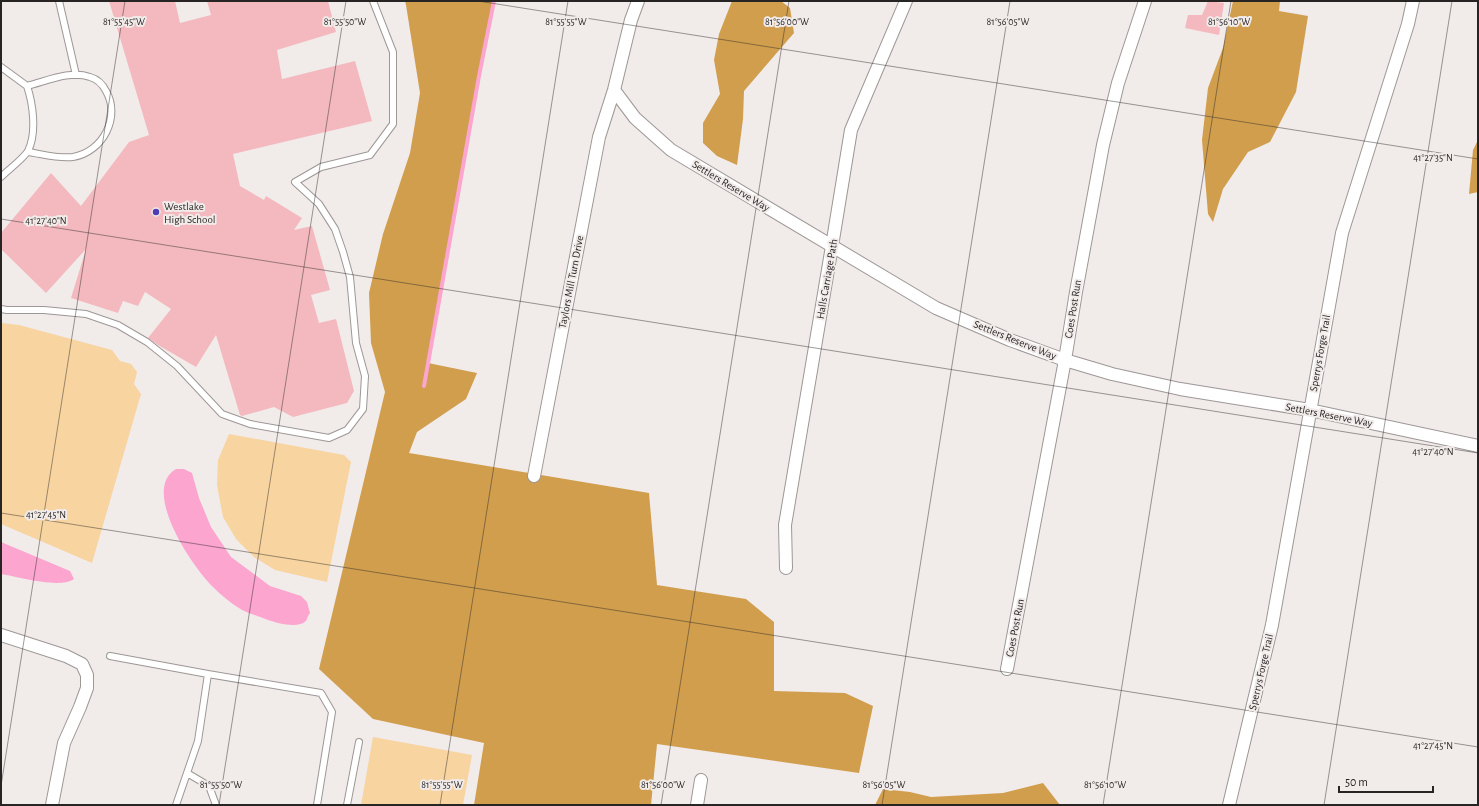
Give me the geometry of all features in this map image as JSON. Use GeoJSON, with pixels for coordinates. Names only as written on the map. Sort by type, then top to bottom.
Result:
{"type":"FeatureCollection","features":[{"type":"Feature","properties":{"kind":"street","name":"Taylors Mill Turn Drive"},"geometry":{"type":"LineString","coordinates":[[534,476],[599,137],[614,90],[631,20],[638,1]]}},
{"type":"Feature","properties":{"kind":"street","name":"Halls Carriage Path"},"geometry":{"type":"LineString","coordinates":[[786,568],[784,525],[851,130],[906,1]]}},
{"type":"Feature","properties":{"kind":"street","name":"Coes Post Run"},"geometry":{"type":"LineString","coordinates":[[1007,668],[1065,360],[1103,145],[1118,83],[1145,1]]}},
{"type":"Feature","properties":{"kind":"street","name":"Sperrys Forge Trail"},"geometry":{"type":"LineString","coordinates":[[1229,805],[1272,625],[1342,233],[1413,1]]}},
{"type":"Feature","properties":{"kind":"street","name":"Settlers Reserve Way"},"geometry":{"type":"LineString","coordinates":[[614,90],[635,118],[671,150],[936,308],[1010,340],[1065,360],[1112,374],[1180,389],[1310,410],[1478,446]]}},
{"type":"Feature","properties":{"kind":"street"},"geometry":{"type":"LineString","coordinates":[[1,635],[66,656],[82,664],[88,675],[87,688],[80,708],[64,743],[52,805]]}},
{"type":"Feature","properties":{"kind":"street"},"geometry":{"type":"LineString","coordinates":[[697,805],[701,780]]}},
{"type":"Feature","properties":{"kind":"lane"},"geometry":{"type":"LineString","coordinates":[[59,1],[76,75]]}},
{"type":"Feature","properties":{"kind":"lane"},"geometry":{"type":"LineString","coordinates":[[1,309],[44,310],[86,314],[118,325],[147,342],[177,366],[222,414],[250,424],[329,438],[347,430],[363,409],[365,376],[356,343],[350,278],[332,223],[319,204],[294,182],[321,167],[370,155],[393,124],[393,52],[373,1]]}},
{"type":"Feature","properties":{"kind":"lane"},"geometry":{"type":"LineString","coordinates":[[1,67],[27,86],[31,99],[33,116],[32,136],[28,152],[1,177]]}},
{"type":"Feature","properties":{"kind":"lane"},"geometry":{"type":"LineString","coordinates":[[27,86],[66,75],[91,77],[103,85],[110,98],[112,110],[111,124],[105,136],[96,146],[84,154],[72,157],[28,152]]}},
{"type":"Feature","properties":{"kind":"lane"},"geometry":{"type":"LineString","coordinates":[[110,656],[321,693],[332,712],[317,805]]}},
{"type":"Feature","properties":{"kind":"lane"},"geometry":{"type":"LineString","coordinates":[[176,805],[198,741],[208,674]]}},
{"type":"Feature","properties":{"kind":"lane"},"geometry":{"type":"LineString","coordinates":[[347,805],[359,742]]}},
{"type":"Feature","properties":{"kind":"lane"},"geometry":{"type":"LineString","coordinates":[[187,773],[209,786],[216,805]]}},
{"type":"Feature","properties":{"kind":"shaded area"},"geometry":{"type":"Polygon","coordinates":[[[405,1],[494,1],[479,76],[428,363],[477,373],[466,399],[417,432],[409,453],[649,493],[657,585],[746,599],[774,622],[774,691],[845,693],[873,706],[859,773],[657,744],[651,805],[474,805],[484,743],[373,719],[319,669],[385,392],[371,343],[369,293],[383,234],[410,153],[420,93],[405,1]]]}},
{"type":"Feature","properties":{"kind":"shaded area"},"geometry":{"type":"Polygon","coordinates":[[[732,1],[781,1],[790,8],[794,33],[744,91],[743,119],[737,165],[717,156],[703,143],[703,123],[720,94],[714,60],[719,34],[732,1]]]}},
{"type":"Feature","properties":{"kind":"shaded area"},"geometry":{"type":"Polygon","coordinates":[[[1233,1],[1280,1],[1279,11],[1308,16],[1296,92],[1270,142],[1248,152],[1223,189],[1213,222],[1208,214],[1202,140],[1208,88],[1223,48],[1233,1]]]}},
{"type":"Feature","properties":{"kind":"shaded area"},"geometry":{"type":"Polygon","coordinates":[[[1478,140],[1478,192],[1469,194],[1473,150],[1478,140]]]}},
{"type":"Feature","properties":{"kind":"shaded area"},"geometry":{"type":"Polygon","coordinates":[[[1,323],[19,325],[112,350],[120,361],[131,364],[137,372],[134,384],[141,394],[92,563],[1,524],[1,323]]]}},
{"type":"Feature","properties":{"kind":"shaded area"},"geometry":{"type":"Polygon","coordinates":[[[229,434],[344,455],[351,462],[327,582],[275,570],[254,557],[236,539],[223,517],[217,485],[218,460],[229,434]]]}},
{"type":"Feature","properties":{"kind":"shaded area"},"geometry":{"type":"Polygon","coordinates":[[[176,469],[184,469],[192,473],[199,498],[211,527],[231,557],[270,586],[301,596],[307,602],[310,613],[306,621],[298,625],[287,625],[242,610],[223,596],[204,577],[183,547],[167,511],[164,494],[166,479],[176,469]]]}},
{"type":"Feature","properties":{"kind":"shaded area"},"geometry":{"type":"Polygon","coordinates":[[[1,542],[70,571],[74,579],[68,582],[49,583],[1,574],[1,542]]]}},
{"type":"Feature","properties":{"kind":"shaded area"},"geometry":{"type":"Polygon","coordinates":[[[373,737],[472,755],[463,805],[361,805],[373,737]]]}},
{"type":"Feature","properties":{"kind":"shaded area"},"geometry":{"type":"Polygon","coordinates":[[[1043,783],[1060,805],[875,805],[883,789],[910,792],[931,797],[1003,793],[1043,783]]]}},
{"type":"Feature","properties":{"kind":"building","name":"Westlake High School"},"geometry":{"type":"Polygon","coordinates":[[[109,1],[175,1],[180,23],[211,15],[207,1],[328,1],[336,32],[277,50],[282,79],[355,61],[372,121],[233,154],[240,186],[264,200],[266,196],[302,218],[294,230],[312,226],[330,290],[311,295],[319,323],[336,319],[354,391],[347,403],[293,417],[274,407],[242,416],[240,415],[216,335],[196,367],[148,338],[171,309],[145,292],[138,306],[123,301],[118,313],[71,298],[86,249],[46,293],[1,249],[1,233],[51,173],[81,206],[129,142],[149,135],[109,1]]]}},
{"type":"Feature","properties":{"kind":"building"},"geometry":{"type":"Polygon","coordinates":[[[1208,1],[1224,3],[1219,35],[1185,28],[1188,15],[1202,15],[1208,1]]]}},
{"type":"Feature","properties":{"kind":"waterway"},"geometry":{"type":"LineString","coordinates":[[424,386],[479,76],[494,1]]}},
{"type":"Feature","properties":{"kind":"place","name":"Westlake High School"},"geometry":{"type":"Point","coordinates":[156,212]}}]}
